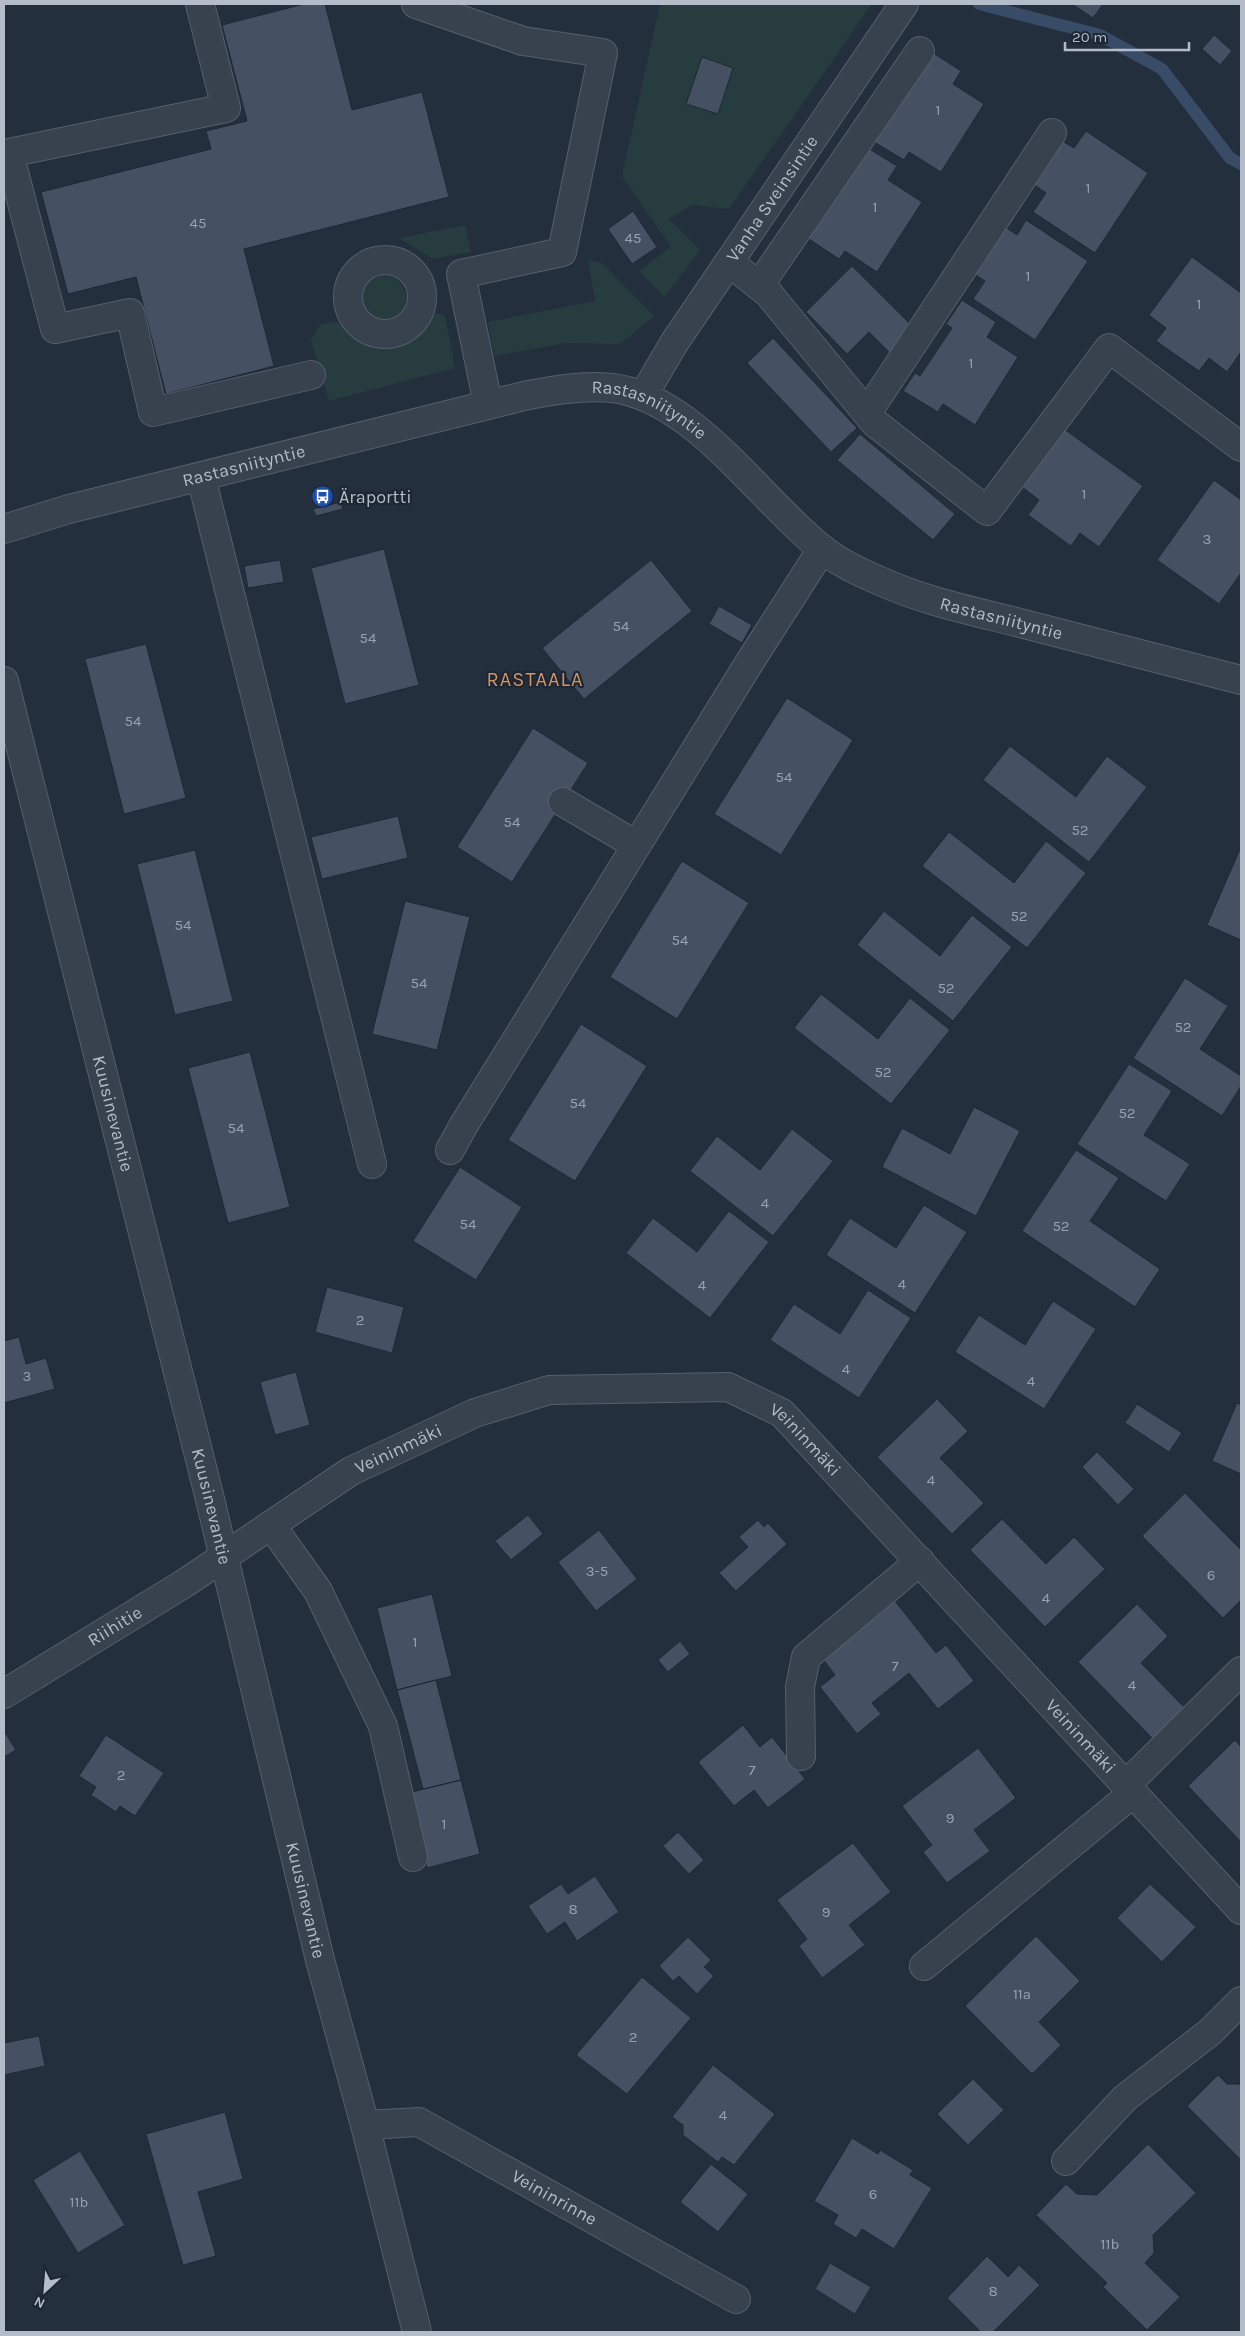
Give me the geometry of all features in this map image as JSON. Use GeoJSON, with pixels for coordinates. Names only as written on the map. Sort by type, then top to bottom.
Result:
{"type":"FeatureCollection","features":[{"type":"Feature","properties":{"kind":"street"},"geometry":{"type":"LineString","coordinates":[[200,4],[226,108],[9,153],[55,329],[130,313],[153,412],[311,375]]}},
{"type":"Feature","properties":{"kind":"street"},"geometry":{"type":"LineString","coordinates":[[416,4],[522,42],[603,53],[562,252],[421,283]]}},
{"type":"Feature","properties":{"kind":"street","name":"Vanha Sveinsintie"},"geometry":{"type":"LineString","coordinates":[[643,396],[674,343],[904,4]]}},
{"type":"Feature","properties":{"kind":"street"},"geometry":{"type":"LineString","coordinates":[[759,286],[920,52]]}},
{"type":"Feature","properties":{"kind":"street"},"geometry":{"type":"LineString","coordinates":[[867,413],[1052,133]]}},
{"type":"Feature","properties":{"kind":"street"},"geometry":{"type":"LineString","coordinates":[[729,262],[768,293],[875,423],[987,511],[1109,348],[1241,447]]}},
{"type":"Feature","properties":{"kind":"street"},"geometry":{"type":"LineString","coordinates":[[460,274],[488,404]]}},
{"type":"Feature","properties":{"kind":"street","name":"Rastasniityntie"},"geometry":{"type":"LineString","coordinates":[[4,529],[69,509],[488,404],[553,390],[613,388],[643,396],[666,408],[716,446],[822,549],[878,580],[905,591],[1241,680]]}},
{"type":"Feature","properties":{"kind":"street"},"geometry":{"type":"LineString","coordinates":[[201,477],[372,1164]]}},
{"type":"Feature","properties":{"kind":"street"},"geometry":{"type":"LineString","coordinates":[[450,1150],[636,845],[822,549]]}},
{"type":"Feature","properties":{"kind":"street","name":"Kuusinevantie"},"geometry":{"type":"LineString","coordinates":[[4,681],[224,1557],[320,1960],[365,2126],[417,2332]]}},
{"type":"Feature","properties":{"kind":"street"},"geometry":{"type":"LineString","coordinates":[[563,802],[636,845]]}},
{"type":"Feature","properties":{"kind":"street","name":"Veininmäki"},"geometry":{"type":"LineString","coordinates":[[224,1557],[350,1470],[475,1413],[549,1390],[728,1388],[782,1413],[1241,1910]]}},
{"type":"Feature","properties":{"kind":"street"},"geometry":{"type":"LineString","coordinates":[[271,1525],[318,1591],[383,1726],[413,1857]]}},
{"type":"Feature","properties":{"kind":"street","name":"Riihitie"},"geometry":{"type":"LineString","coordinates":[[4,1694],[224,1557]]}},
{"type":"Feature","properties":{"kind":"street"},"geometry":{"type":"LineString","coordinates":[[801,1756],[800,1687],[806,1657],[920,1561]]}},
{"type":"Feature","properties":{"kind":"street"},"geometry":{"type":"LineString","coordinates":[[924,1966],[1130,1789],[1241,1671]]}},
{"type":"Feature","properties":{"kind":"street"},"geometry":{"type":"LineString","coordinates":[[1066,2161],[1125,2098],[1210,2032],[1241,2001]]}},
{"type":"Feature","properties":{"kind":"street","name":"Veininrinne"},"geometry":{"type":"LineString","coordinates":[[365,2126],[419,2122],[736,2299]]}},
{"type":"Feature","properties":{"kind":"green space"},"geometry":{"type":"Polygon","coordinates":[[[660,4],[872,4],[729,209],[692,205],[669,219],[700,250],[665,297],[639,271],[671,247],[622,176],[660,4]]]}},
{"type":"Feature","properties":{"kind":"green space"},"geometry":{"type":"Polygon","coordinates":[[[465,225],[471,252],[433,259],[399,238],[465,225]]]}},
{"type":"Feature","properties":{"kind":"green space"},"geometry":{"type":"Polygon","coordinates":[[[588,260],[602,263],[654,316],[620,344],[566,343],[494,356],[488,322],[595,301],[588,260]]]}},
{"type":"Feature","properties":{"kind":"green space"},"geometry":{"type":"Polygon","coordinates":[[[383,275],[396,279],[402,285],[406,298],[402,311],[396,317],[383,321],[370,317],[364,311],[360,298],[364,285],[370,279],[383,275]]]}},
{"type":"Feature","properties":{"kind":"green space"},"geometry":{"type":"Polygon","coordinates":[[[426,312],[434,312],[445,316],[455,368],[329,401],[311,339],[321,324],[336,322],[371,343],[392,346],[414,332],[426,312]]]}},
{"type":"Feature","properties":{"kind":"building"},"geometry":{"type":"Polygon","coordinates":[[[304,4],[325,4],[352,110],[422,92],[449,197],[244,249],[274,366],[166,394],[136,277],[68,294],[41,192],[211,149],[206,131],[247,121],[222,25],[304,4]]]}},
{"type":"Feature","properties":{"kind":"building"},"geometry":{"type":"Polygon","coordinates":[[[1072,4],[1103,4],[1093,18],[1072,4]]]}},
{"type":"Feature","properties":{"kind":"building"},"geometry":{"type":"Polygon","coordinates":[[[1214,35],[1232,51],[1220,65],[1202,49],[1214,35]]]}},
{"type":"Feature","properties":{"kind":"building"},"geometry":{"type":"Polygon","coordinates":[[[927,49],[961,71],[953,84],[984,104],[941,172],[909,152],[904,160],[869,139],[927,49]]]}},
{"type":"Feature","properties":{"kind":"building"},"geometry":{"type":"Polygon","coordinates":[[[702,57],[733,68],[718,114],[686,104],[702,57]]]}},
{"type":"Feature","properties":{"kind":"building"},"geometry":{"type":"Polygon","coordinates":[[[1086,131],[1148,173],[1095,253],[1033,212],[1046,193],[1030,182],[1059,139],[1074,148],[1086,131]]]}},
{"type":"Feature","properties":{"kind":"building"},"geometry":{"type":"Polygon","coordinates":[[[863,145],[897,166],[888,180],[922,202],[877,272],[845,251],[839,259],[803,235],[819,211],[825,215],[854,171],[863,145]]]}},
{"type":"Feature","properties":{"kind":"building"},"geometry":{"type":"Polygon","coordinates":[[[633,211],[657,247],[632,264],[608,229],[633,211]]]}},
{"type":"Feature","properties":{"kind":"building"},"geometry":{"type":"Polygon","coordinates":[[[1026,220],[1088,261],[1035,340],[973,299],[985,281],[970,271],[1001,224],[1017,235],[1026,220]]]}},
{"type":"Feature","properties":{"kind":"building"},"geometry":{"type":"Polygon","coordinates":[[[1192,257],[1241,293],[1241,352],[1227,372],[1209,358],[1199,371],[1156,341],[1166,328],[1149,315],[1192,257]]]}},
{"type":"Feature","properties":{"kind":"building"},"geometry":{"type":"Polygon","coordinates":[[[852,266],[914,328],[890,353],[869,332],[847,354],[806,312],[852,266]]]}},
{"type":"Feature","properties":{"kind":"building"},"geometry":{"type":"Polygon","coordinates":[[[962,300],[996,322],[987,337],[1018,357],[975,425],[943,404],[938,412],[903,391],[915,373],[920,376],[952,328],[946,324],[962,300]]]}},
{"type":"Feature","properties":{"kind":"building"},"geometry":{"type":"Polygon","coordinates":[[[773,338],[857,428],[831,452],[747,363],[773,338]]]}},
{"type":"Feature","properties":{"kind":"building"},"geometry":{"type":"Polygon","coordinates":[[[1064,429],[1143,486],[1099,547],[1080,533],[1071,546],[1028,515],[1039,500],[1022,487],[1064,429]]]}},
{"type":"Feature","properties":{"kind":"building"},"geometry":{"type":"Polygon","coordinates":[[[860,434],[955,514],[933,540],[837,460],[860,434]]]}},
{"type":"Feature","properties":{"kind":"building"},"geometry":{"type":"Polygon","coordinates":[[[1214,480],[1241,500],[1241,573],[1219,604],[1157,560],[1214,480]]]}},
{"type":"Feature","properties":{"kind":"building"},"geometry":{"type":"Polygon","coordinates":[[[341,502],[343,509],[316,516],[313,509],[341,502]]]}},
{"type":"Feature","properties":{"kind":"building"},"geometry":{"type":"Polygon","coordinates":[[[384,549],[419,685],[345,704],[311,568],[384,549]]]}},
{"type":"Feature","properties":{"kind":"building"},"geometry":{"type":"Polygon","coordinates":[[[280,560],[284,582],[248,588],[244,566],[280,560]]]}},
{"type":"Feature","properties":{"kind":"building"},"geometry":{"type":"Polygon","coordinates":[[[651,560],[692,611],[584,699],[542,648],[651,560]]]}},
{"type":"Feature","properties":{"kind":"building"},"geometry":{"type":"Polygon","coordinates":[[[719,606],[752,625],[742,643],[709,624],[719,606]]]}},
{"type":"Feature","properties":{"kind":"building"},"geometry":{"type":"Polygon","coordinates":[[[146,644],[186,798],[124,814],[85,659],[146,644]]]}},
{"type":"Feature","properties":{"kind":"building"},"geometry":{"type":"Polygon","coordinates":[[[787,698],[853,740],[781,855],[714,814],[787,698]]]}},
{"type":"Feature","properties":{"kind":"building"},"geometry":{"type":"Polygon","coordinates":[[[533,728],[588,763],[512,882],[457,847],[533,728]]]}},
{"type":"Feature","properties":{"kind":"building"},"geometry":{"type":"Polygon","coordinates":[[[1010,746],[1076,797],[1107,756],[1147,787],[1089,862],[983,780],[1010,746]]]}},
{"type":"Feature","properties":{"kind":"building"},"geometry":{"type":"Polygon","coordinates":[[[398,816],[408,858],[322,879],[311,837],[398,816]]]}},
{"type":"Feature","properties":{"kind":"building"},"geometry":{"type":"Polygon","coordinates":[[[949,832],[1014,883],[1046,841],[1086,873],[1027,948],[922,866],[949,832]]]}},
{"type":"Feature","properties":{"kind":"building"},"geometry":{"type":"Polygon","coordinates":[[[195,850],[233,1001],[175,1015],[137,864],[195,850]]]}},
{"type":"Feature","properties":{"kind":"building"},"geometry":{"type":"Polygon","coordinates":[[[1241,850],[1241,940],[1207,925],[1241,850]]]}},
{"type":"Feature","properties":{"kind":"building"},"geometry":{"type":"Polygon","coordinates":[[[682,861],[749,903],[677,1019],[610,977],[682,861]]]}},
{"type":"Feature","properties":{"kind":"building"},"geometry":{"type":"Polygon","coordinates":[[[405,901],[470,917],[437,1050],[372,1034],[405,901]]]}},
{"type":"Feature","properties":{"kind":"building"},"geometry":{"type":"Polygon","coordinates":[[[884,911],[940,956],[972,915],[1012,947],[953,1021],[857,945],[884,911]]]}},
{"type":"Feature","properties":{"kind":"building"},"geometry":{"type":"Polygon","coordinates":[[[1185,978],[1228,1006],[1200,1049],[1241,1076],[1241,1086],[1222,1116],[1133,1058],[1185,978]]]}},
{"type":"Feature","properties":{"kind":"building"},"geometry":{"type":"Polygon","coordinates":[[[821,994],[878,1039],[910,998],[950,1030],[891,1104],[794,1028],[821,994]]]}},
{"type":"Feature","properties":{"kind":"building"},"geometry":{"type":"Polygon","coordinates":[[[581,1024],[647,1066],[575,1181],[508,1140],[581,1024]]]}},
{"type":"Feature","properties":{"kind":"building"},"geometry":{"type":"Polygon","coordinates":[[[250,1052],[290,1207],[228,1223],[188,1068],[250,1052]]]}},
{"type":"Feature","properties":{"kind":"building"},"geometry":{"type":"Polygon","coordinates":[[[1129,1064],[1172,1091],[1144,1135],[1190,1164],[1166,1201],[1077,1144],[1129,1064]]]}},
{"type":"Feature","properties":{"kind":"building"},"geometry":{"type":"Polygon","coordinates":[[[974,1107],[1020,1131],[976,1216],[882,1167],[902,1128],[950,1154],[974,1107]]]}},
{"type":"Feature","properties":{"kind":"building"},"geometry":{"type":"Polygon","coordinates":[[[792,1129],[833,1161],[773,1236],[690,1171],[717,1136],[760,1170],[792,1129]]]}},
{"type":"Feature","properties":{"kind":"building"},"geometry":{"type":"Polygon","coordinates":[[[1076,1150],[1119,1178],[1090,1221],[1160,1269],[1135,1307],[1022,1231],[1076,1150]]]}},
{"type":"Feature","properties":{"kind":"building"},"geometry":{"type":"Polygon","coordinates":[[[460,1167],[522,1207],[476,1280],[413,1241],[460,1167]]]}},
{"type":"Feature","properties":{"kind":"building"},"geometry":{"type":"Polygon","coordinates":[[[924,1205],[967,1232],[915,1313],[826,1255],[850,1218],[896,1248],[924,1205]]]}},
{"type":"Feature","properties":{"kind":"building"},"geometry":{"type":"Polygon","coordinates":[[[729,1211],[769,1242],[710,1318],[626,1253],[653,1218],[697,1252],[729,1211]]]}},
{"type":"Feature","properties":{"kind":"building"},"geometry":{"type":"Polygon","coordinates":[[[327,1287],[404,1307],[392,1353],[315,1332],[327,1287]]]}},
{"type":"Feature","properties":{"kind":"building"},"geometry":{"type":"Polygon","coordinates":[[[868,1290],[911,1318],[859,1398],[770,1340],[794,1304],[840,1334],[868,1290]]]}},
{"type":"Feature","properties":{"kind":"building"},"geometry":{"type":"Polygon","coordinates":[[[1053,1301],[1096,1329],[1044,1409],[955,1352],[979,1315],[1025,1345],[1053,1301]]]}},
{"type":"Feature","properties":{"kind":"building"},"geometry":{"type":"Polygon","coordinates":[[[19,1337],[26,1364],[46,1358],[55,1389],[4,1403],[4,1341],[19,1337]]]}},
{"type":"Feature","properties":{"kind":"building"},"geometry":{"type":"Polygon","coordinates":[[[296,1372],[310,1425],[275,1435],[260,1382],[296,1372]]]}},
{"type":"Feature","properties":{"kind":"building"},"geometry":{"type":"Polygon","coordinates":[[[937,1399],[968,1431],[940,1458],[984,1503],[952,1534],[877,1457],[937,1399]]]}},
{"type":"Feature","properties":{"kind":"building"},"geometry":{"type":"Polygon","coordinates":[[[1237,1403],[1241,1405],[1241,1474],[1212,1461],[1237,1403]]]}},
{"type":"Feature","properties":{"kind":"building"},"geometry":{"type":"Polygon","coordinates":[[[1137,1404],[1182,1433],[1169,1452],[1125,1423],[1137,1404]]]}},
{"type":"Feature","properties":{"kind":"building"},"geometry":{"type":"Polygon","coordinates":[[[1097,1452],[1134,1489],[1118,1505],[1082,1467],[1097,1452]]]}},
{"type":"Feature","properties":{"kind":"building"},"geometry":{"type":"Polygon","coordinates":[[[1185,1493],[1241,1550],[1241,1600],[1223,1618],[1142,1536],[1185,1493]]]}},
{"type":"Feature","properties":{"kind":"building"},"geometry":{"type":"Polygon","coordinates":[[[528,1515],[543,1534],[511,1560],[495,1541],[528,1515]]]}},
{"type":"Feature","properties":{"kind":"building"},"geometry":{"type":"Polygon","coordinates":[[[1002,1519],[1046,1564],[1074,1537],[1105,1569],[1045,1627],[970,1550],[1002,1519]]]}},
{"type":"Feature","properties":{"kind":"building"},"geometry":{"type":"Polygon","coordinates":[[[758,1520],[764,1527],[768,1523],[787,1544],[736,1591],[719,1573],[748,1547],[739,1537],[758,1520]]]}},
{"type":"Feature","properties":{"kind":"building"},"geometry":{"type":"Polygon","coordinates":[[[599,1530],[637,1579],[596,1611],[558,1562],[599,1530]]]}},
{"type":"Feature","properties":{"kind":"building"},"geometry":{"type":"Polygon","coordinates":[[[432,1594],[452,1676],[397,1690],[377,1608],[432,1594]]]}},
{"type":"Feature","properties":{"kind":"building"},"geometry":{"type":"Polygon","coordinates":[[[895,1601],[936,1653],[946,1645],[974,1681],[938,1709],[909,1673],[872,1703],[881,1714],[857,1734],[820,1687],[835,1675],[823,1659],[895,1601]]]}},
{"type":"Feature","properties":{"kind":"building"},"geometry":{"type":"Polygon","coordinates":[[[1137,1604],[1168,1636],[1141,1663],[1185,1708],[1153,1739],[1078,1662],[1137,1604]]]}},
{"type":"Feature","properties":{"kind":"building"},"geometry":{"type":"Polygon","coordinates":[[[680,1641],[690,1654],[668,1672],[658,1660],[680,1641]]]}},
{"type":"Feature","properties":{"kind":"building"},"geometry":{"type":"Polygon","coordinates":[[[436,1680],[461,1780],[423,1789],[397,1690],[436,1680]]]}},
{"type":"Feature","properties":{"kind":"building"},"geometry":{"type":"Polygon","coordinates":[[[743,1725],[760,1747],[772,1737],[805,1779],[768,1808],[754,1790],[734,1806],[698,1762],[743,1725]]]}},
{"type":"Feature","properties":{"kind":"building"},"geometry":{"type":"Polygon","coordinates":[[[4,1731],[16,1750],[4,1757],[4,1731]]]}},
{"type":"Feature","properties":{"kind":"building"},"geometry":{"type":"Polygon","coordinates":[[[106,1735],[164,1773],[135,1816],[120,1806],[116,1812],[91,1795],[96,1787],[79,1776],[106,1735]]]}},
{"type":"Feature","properties":{"kind":"building"},"geometry":{"type":"Polygon","coordinates":[[[1235,1740],[1241,1747],[1241,1842],[1188,1786],[1235,1740]]]}},
{"type":"Feature","properties":{"kind":"building"},"geometry":{"type":"Polygon","coordinates":[[[978,1748],[1016,1798],[974,1830],[990,1851],[947,1883],[923,1852],[932,1845],[902,1806],[978,1748]]]}},
{"type":"Feature","properties":{"kind":"building"},"geometry":{"type":"Polygon","coordinates":[[[461,1780],[480,1854],[427,1868],[408,1793],[461,1780]]]}},
{"type":"Feature","properties":{"kind":"building"},"geometry":{"type":"Polygon","coordinates":[[[678,1832],[704,1860],[689,1874],[663,1846],[678,1832]]]}},
{"type":"Feature","properties":{"kind":"building"},"geometry":{"type":"Polygon","coordinates":[[[853,1843],[891,1892],[849,1925],[865,1945],[822,1978],[799,1946],[807,1939],[777,1900],[853,1843]]]}},
{"type":"Feature","properties":{"kind":"building"},"geometry":{"type":"Polygon","coordinates":[[[595,1876],[619,1912],[577,1941],[565,1922],[547,1934],[528,1906],[561,1884],[568,1894],[595,1876]]]}},
{"type":"Feature","properties":{"kind":"building"},"geometry":{"type":"Polygon","coordinates":[[[1150,1884],[1196,1927],[1162,1962],[1117,1918],[1150,1884]]]}},
{"type":"Feature","properties":{"kind":"building"},"geometry":{"type":"Polygon","coordinates":[[[1036,1936],[1080,1981],[1039,2022],[1061,2045],[1032,2074],[965,2006],[1036,1936]]]}},
{"type":"Feature","properties":{"kind":"building"},"geometry":{"type":"Polygon","coordinates":[[[688,1937],[711,1960],[704,1967],[714,1976],[697,1994],[679,1976],[673,1981],[659,1966],[688,1937]]]}},
{"type":"Feature","properties":{"kind":"building"},"geometry":{"type":"Polygon","coordinates":[[[642,1977],[691,2018],[627,2094],[576,2055],[642,1977]]]}},
{"type":"Feature","properties":{"kind":"building"},"geometry":{"type":"Polygon","coordinates":[[[39,2036],[45,2066],[4,2075],[4,2043],[39,2036]]]}},
{"type":"Feature","properties":{"kind":"building"},"geometry":{"type":"Polygon","coordinates":[[[713,2065],[775,2114],[734,2165],[722,2157],[718,2162],[683,2135],[683,2125],[672,2117],[713,2065]]]}},
{"type":"Feature","properties":{"kind":"building"},"geometry":{"type":"Polygon","coordinates":[[[1218,2075],[1227,2084],[1239,2084],[1241,2086],[1241,2160],[1187,2106],[1218,2075]]]}},
{"type":"Feature","properties":{"kind":"building"},"geometry":{"type":"Polygon","coordinates":[[[973,2079],[1004,2110],[968,2145],[937,2114],[973,2079]]]}},
{"type":"Feature","properties":{"kind":"building"},"geometry":{"type":"Polygon","coordinates":[[[225,2112],[243,2179],[198,2192],[216,2256],[183,2265],[146,2134],[225,2112]]]}},
{"type":"Feature","properties":{"kind":"building"},"geometry":{"type":"Polygon","coordinates":[[[852,2138],[878,2154],[880,2150],[913,2170],[910,2175],[932,2188],[894,2249],[862,2229],[856,2238],[833,2224],[838,2215],[814,2201],[852,2138]]]}},
{"type":"Feature","properties":{"kind":"building"},"geometry":{"type":"Polygon","coordinates":[[[1148,2144],[1196,2193],[1153,2235],[1154,2253],[1145,2263],[1180,2297],[1147,2330],[1103,2287],[1107,2283],[1036,2215],[1066,2184],[1077,2194],[1097,2195],[1148,2144]]]}},
{"type":"Feature","properties":{"kind":"building"},"geometry":{"type":"Polygon","coordinates":[[[80,2151],[125,2225],[78,2253],[33,2180],[80,2151]]]}},
{"type":"Feature","properties":{"kind":"building"},"geometry":{"type":"Polygon","coordinates":[[[711,2164],[748,2194],[718,2232],[680,2202],[711,2164]]]}},
{"type":"Feature","properties":{"kind":"building"},"geometry":{"type":"Polygon","coordinates":[[[987,2256],[1008,2277],[1019,2265],[1040,2285],[993,2332],[981,2332],[947,2298],[987,2256]]]}},
{"type":"Feature","properties":{"kind":"building"},"geometry":{"type":"Polygon","coordinates":[[[830,2263],[871,2287],[855,2314],[815,2289],[830,2263]]]}},
{"type":"Feature","properties":{"kind":"waterway"},"geometry":{"type":"LineString","coordinates":[[979,4],[1100,35],[1162,69],[1230,158],[1241,164]]}},
{"type":"Feature","properties":{"kind":"place","name":"Äraportti"},"geometry":{"type":"Point","coordinates":[323,497]}},
{"type":"Feature","properties":{"kind":"district","name":"RASTAALA"},"geometry":{"type":"Point","coordinates":[535,679]}}]}
